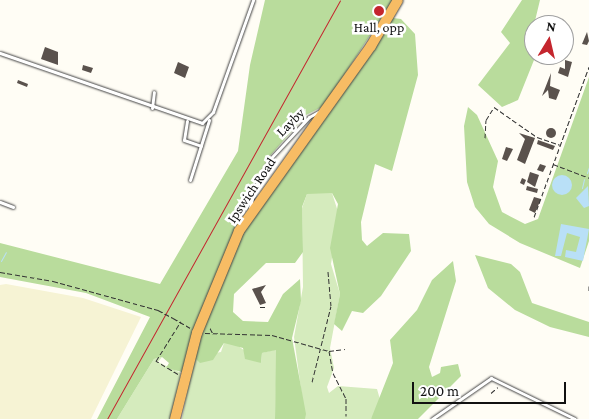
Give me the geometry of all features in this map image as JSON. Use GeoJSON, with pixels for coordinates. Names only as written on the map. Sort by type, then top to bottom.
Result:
{"type":"FeatureCollection","features":[{"type":"Feature","properties":{"kind":"highway","name":"Ipswich Road"},"geometry":{"type":"LineString","coordinates":[[175,419],[199,332],[250,211],[327,107],[398,0]]}},
{"type":"Feature","properties":{"kind":"lane"},"geometry":{"type":"LineString","coordinates":[[190,180],[209,120],[253,0]]}},
{"type":"Feature","properties":{"kind":"lane"},"geometry":{"type":"LineString","coordinates":[[0,53],[187,121],[209,120]]}},
{"type":"Feature","properties":{"kind":"lane"},"geometry":{"type":"LineString","coordinates":[[152,108],[154,92]]}},
{"type":"Feature","properties":{"kind":"lane"},"geometry":{"type":"LineString","coordinates":[[187,121],[184,140],[201,146]]}},
{"type":"Feature","properties":{"kind":"lane"},"geometry":{"type":"LineString","coordinates":[[0,202],[13,207]]}},
{"type":"Feature","properties":{"kind":"lane"},"geometry":{"type":"LineString","coordinates":[[432,419],[488,378],[501,382],[575,419]]}},
{"type":"Feature","properties":{"kind":"path"},"geometry":{"type":"LineString","coordinates":[[534,217],[589,67]]}},
{"type":"Feature","properties":{"kind":"path"},"geometry":{"type":"LineString","coordinates":[[485,138],[486,120],[494,107],[537,138],[560,145]]}},
{"type":"Feature","properties":{"kind":"path"},"geometry":{"type":"LineString","coordinates":[[552,164],[589,178]]}},
{"type":"Feature","properties":{"kind":"path"},"geometry":{"type":"LineString","coordinates":[[0,272],[53,281],[158,310],[199,332],[272,336],[329,350],[345,348]]}},
{"type":"Feature","properties":{"kind":"path"},"geometry":{"type":"LineString","coordinates":[[312,382],[331,306],[328,272]]}},
{"type":"Feature","properties":{"kind":"path"},"geometry":{"type":"LineString","coordinates":[[589,286],[589,292]]}},
{"type":"Feature","properties":{"kind":"path"},"geometry":{"type":"LineString","coordinates":[[260,307],[265,307]]}},
{"type":"Feature","properties":{"kind":"path"},"geometry":{"type":"LineString","coordinates":[[176,383],[179,374],[156,361],[181,321]]}},
{"type":"Feature","properties":{"kind":"path"},"geometry":{"type":"LineString","coordinates":[[210,328],[213,334]]}},
{"type":"Feature","properties":{"kind":"path"},"geometry":{"type":"LineString","coordinates":[[329,350],[333,373],[347,401],[346,416]]}},
{"type":"Feature","properties":{"kind":"path"},"geometry":{"type":"LineString","coordinates":[[491,392],[501,382]]}},
{"type":"Feature","properties":{"kind":"shaded area"},"geometry":{"type":"Polygon","coordinates":[[[6,284],[83,298],[141,317],[91,419],[0,419],[0,285],[6,284]]]}},
{"type":"Feature","properties":{"kind":"green space"},"geometry":{"type":"Polygon","coordinates":[[[265,0],[393,0],[324,106],[306,115],[269,157],[243,202],[239,225],[182,372],[166,368],[169,363],[162,357],[154,359],[117,419],[97,419],[150,317],[86,293],[0,277],[0,243],[160,284],[238,151],[250,65],[265,0]]]}},
{"type":"Feature","properties":{"kind":"green space"},"geometry":{"type":"Polygon","coordinates":[[[522,0],[540,0],[536,15],[524,15],[524,65],[532,65],[518,100],[502,107],[478,85],[510,43],[501,32],[522,0]]]}},
{"type":"Feature","properties":{"kind":"green space"},"geometry":{"type":"Polygon","coordinates":[[[393,18],[401,19],[415,34],[418,75],[392,171],[375,164],[361,222],[362,240],[367,246],[383,233],[409,234],[411,251],[381,296],[363,313],[352,311],[342,331],[334,324],[340,294],[330,248],[338,204],[332,193],[307,194],[302,207],[303,252],[295,263],[266,263],[234,294],[233,312],[243,321],[268,322],[283,294],[300,279],[301,301],[292,338],[306,414],[305,419],[275,419],[276,350],[262,353],[261,363],[245,359],[243,348],[224,343],[213,360],[200,363],[194,357],[199,335],[244,226],[393,18]]]}},
{"type":"Feature","properties":{"kind":"green space"},"geometry":{"type":"Polygon","coordinates":[[[589,77],[589,241],[580,268],[520,243],[489,224],[475,207],[467,182],[464,126],[468,107],[477,115],[498,161],[493,187],[502,212],[525,224],[538,219],[589,77]]]}},
{"type":"Feature","properties":{"kind":"green space"},"geometry":{"type":"Polygon","coordinates":[[[318,190],[332,193],[339,215],[331,264],[340,294],[330,348],[334,368],[327,387],[329,393],[338,386],[377,389],[381,403],[371,419],[305,419],[294,337],[303,287],[302,208],[307,194],[318,190]]]}},
{"type":"Feature","properties":{"kind":"green space"},"geometry":{"type":"Polygon","coordinates":[[[475,255],[511,264],[520,272],[532,303],[589,322],[589,337],[550,327],[515,310],[488,288],[475,255]]]}},
{"type":"Feature","properties":{"kind":"green space"},"geometry":{"type":"Polygon","coordinates":[[[453,261],[456,281],[429,367],[432,377],[440,373],[441,367],[458,364],[461,376],[418,419],[371,419],[393,363],[390,340],[417,310],[432,280],[453,261]]]}},
{"type":"Feature","properties":{"kind":"green space"},"geometry":{"type":"Polygon","coordinates":[[[233,342],[261,363],[262,353],[277,349],[275,419],[182,419],[194,357],[221,352],[224,343],[233,342]]]}},
{"type":"Feature","properties":{"kind":"green space"},"geometry":{"type":"Polygon","coordinates":[[[162,357],[158,362],[181,373],[171,419],[117,419],[154,359],[162,357]]]}},
{"type":"Feature","properties":{"kind":"water"},"geometry":{"type":"Polygon","coordinates":[[[558,175],[566,175],[572,181],[572,189],[566,195],[558,195],[552,189],[552,181],[558,175]]]}},
{"type":"Feature","properties":{"kind":"water"},"geometry":{"type":"Polygon","coordinates":[[[588,186],[589,206],[584,208],[576,198],[588,186]]]}},
{"type":"Feature","properties":{"kind":"water"},"geometry":{"type":"Polygon","coordinates":[[[561,224],[589,229],[583,261],[565,257],[566,250],[576,252],[580,237],[567,233],[561,256],[555,256],[561,224]]]}},
{"type":"Feature","properties":{"kind":"building"},"geometry":{"type":"Polygon","coordinates":[[[587,32],[589,41],[587,45],[582,44],[587,32]]]}},
{"type":"Feature","properties":{"kind":"building"},"geometry":{"type":"Polygon","coordinates":[[[45,47],[58,52],[58,65],[41,59],[45,47]]]}},
{"type":"Feature","properties":{"kind":"building"},"geometry":{"type":"Polygon","coordinates":[[[178,62],[189,67],[185,78],[174,73],[178,62]]]}},
{"type":"Feature","properties":{"kind":"building"},"geometry":{"type":"Polygon","coordinates":[[[83,65],[93,68],[91,73],[82,70],[83,65]]]}},
{"type":"Feature","properties":{"kind":"building"},"geometry":{"type":"Polygon","coordinates":[[[565,65],[571,65],[568,77],[558,73],[560,67],[565,69],[565,65]]]}},
{"type":"Feature","properties":{"kind":"building"},"geometry":{"type":"Polygon","coordinates":[[[551,73],[550,86],[560,90],[556,100],[549,98],[548,90],[542,96],[551,73]]]}},
{"type":"Feature","properties":{"kind":"building"},"geometry":{"type":"Polygon","coordinates":[[[18,80],[28,84],[27,87],[17,83],[18,80]]]}},
{"type":"Feature","properties":{"kind":"building"},"geometry":{"type":"Polygon","coordinates":[[[551,128],[556,133],[551,138],[546,133],[551,128]]]}},
{"type":"Feature","properties":{"kind":"building"},"geometry":{"type":"Polygon","coordinates":[[[519,133],[535,138],[525,164],[517,160],[525,139],[519,133]]]}},
{"type":"Feature","properties":{"kind":"building"},"geometry":{"type":"Polygon","coordinates":[[[538,140],[555,146],[553,150],[537,144],[538,140]]]}},
{"type":"Feature","properties":{"kind":"building"},"geometry":{"type":"Polygon","coordinates":[[[506,147],[513,149],[507,161],[502,159],[506,147]]]}},
{"type":"Feature","properties":{"kind":"building"},"geometry":{"type":"Polygon","coordinates":[[[540,164],[546,166],[543,172],[537,170],[540,164]]]}},
{"type":"Feature","properties":{"kind":"building"},"geometry":{"type":"Polygon","coordinates":[[[530,172],[539,175],[535,187],[527,182],[530,172]]]}},
{"type":"Feature","properties":{"kind":"building"},"geometry":{"type":"Polygon","coordinates":[[[522,178],[526,180],[524,185],[520,183],[522,178]]]}},
{"type":"Feature","properties":{"kind":"building"},"geometry":{"type":"Polygon","coordinates":[[[527,186],[538,189],[537,193],[526,190],[527,186]]]}},
{"type":"Feature","properties":{"kind":"building"},"geometry":{"type":"Polygon","coordinates":[[[534,197],[541,199],[535,213],[529,210],[534,197]]]}},
{"type":"Feature","properties":{"kind":"building"},"geometry":{"type":"Polygon","coordinates":[[[266,285],[261,292],[266,303],[260,305],[252,289],[266,285]]]}},
{"type":"Feature","properties":{"kind":"waterway"},"geometry":{"type":"LineString","coordinates":[[587,173],[589,167]]}},
{"type":"Feature","properties":{"kind":"waterway"},"geometry":{"type":"LineString","coordinates":[[582,188],[584,179]]}},
{"type":"Feature","properties":{"kind":"waterway"},"geometry":{"type":"LineString","coordinates":[[1,261],[6,252]]}},
{"type":"Feature","properties":{"kind":"railway"},"geometry":{"type":"LineString","coordinates":[[107,419],[340,0]]}},
{"type":"Feature","properties":{"kind":"place","name":"Hall, opp"},"geometry":{"type":"Point","coordinates":[379,11]}}]}
